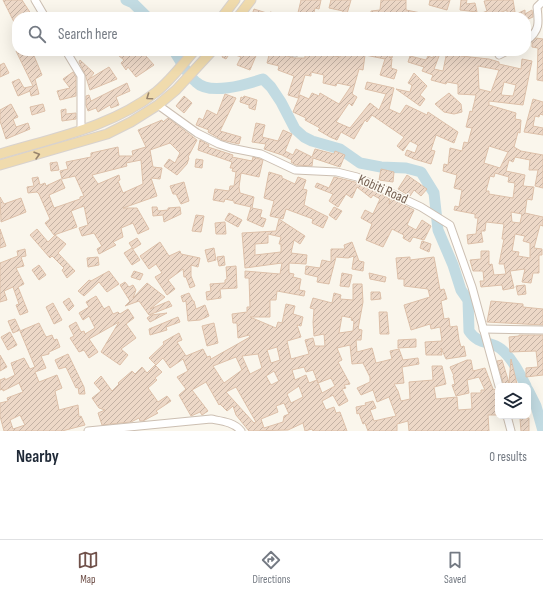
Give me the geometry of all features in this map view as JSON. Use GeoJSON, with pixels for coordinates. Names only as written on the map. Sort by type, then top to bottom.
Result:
{"type":"FeatureCollection","features":[{"type":"Feature","properties":{"kind":"main road"},"geometry":{"type":"LineString","coordinates":[[226,12],[235,0]]}},
{"type":"Feature","properties":{"kind":"main road"},"geometry":{"type":"LineString","coordinates":[[242,12],[251,0]]}},
{"type":"Feature","properties":{"kind":"main road"},"geometry":{"type":"LineString","coordinates":[[0,154],[81,130],[135,107],[158,91],[189,56]]}},
{"type":"Feature","properties":{"kind":"main road"},"geometry":{"type":"LineString","coordinates":[[0,165],[107,134],[132,122],[158,105],[187,80],[208,56]]}},
{"type":"Feature","properties":{"kind":"street"},"geometry":{"type":"LineString","coordinates":[[35,0],[42,12]]}},
{"type":"Feature","properties":{"kind":"street"},"geometry":{"type":"LineString","coordinates":[[531,36],[537,30],[539,23],[536,7],[543,1]]}},
{"type":"Feature","properties":{"kind":"street"},"geometry":{"type":"LineString","coordinates":[[69,56],[82,76],[81,130]]}},
{"type":"Feature","properties":{"kind":"street","name":"Kobiti Road"},"geometry":{"type":"LineString","coordinates":[[158,105],[196,133],[219,144],[261,154],[295,170],[337,172],[357,177],[437,216],[450,225],[487,342],[498,383]]}},
{"type":"Feature","properties":{"kind":"street"},"geometry":{"type":"LineString","coordinates":[[483,329],[543,330]]}},
{"type":"Feature","properties":{"kind":"street"},"geometry":{"type":"LineString","coordinates":[[88,431],[211,419],[227,422],[241,431]]}},
{"type":"Feature","properties":{"kind":"street"},"geometry":{"type":"LineString","coordinates":[[508,419],[511,431]]}},
{"type":"Feature","properties":{"kind":"building"},"geometry":{"type":"Polygon","coordinates":[[[3,0],[22,0],[30,12],[12,12],[12,18],[3,0]]]}},
{"type":"Feature","properties":{"kind":"building"},"geometry":{"type":"Polygon","coordinates":[[[301,0],[321,0],[319,9],[315,8],[314,12],[298,12],[301,0]]]}},
{"type":"Feature","properties":{"kind":"building"},"geometry":{"type":"Polygon","coordinates":[[[331,0],[351,0],[347,12],[329,8],[331,0]]]}},
{"type":"Feature","properties":{"kind":"building"},"geometry":{"type":"Polygon","coordinates":[[[381,0],[406,0],[406,10],[416,12],[371,12],[380,10],[381,0]]]}},
{"type":"Feature","properties":{"kind":"building"},"geometry":{"type":"Polygon","coordinates":[[[430,0],[450,0],[447,10],[429,5],[430,0]]]}},
{"type":"Feature","properties":{"kind":"building"},"geometry":{"type":"Polygon","coordinates":[[[461,0],[467,0],[466,4],[475,3],[477,12],[460,10],[461,0]]]}},
{"type":"Feature","properties":{"kind":"building"},"geometry":{"type":"Polygon","coordinates":[[[513,0],[515,12],[507,12],[507,10],[502,12],[484,12],[487,11],[484,1],[513,0]]]}},
{"type":"Feature","properties":{"kind":"building"},"geometry":{"type":"Polygon","coordinates":[[[254,9],[264,12],[253,12],[254,9]]]}},
{"type":"Feature","properties":{"kind":"building"},"geometry":{"type":"Polygon","coordinates":[[[532,10],[533,17],[531,18],[531,12],[528,12],[532,10]]]}},
{"type":"Feature","properties":{"kind":"building"},"geometry":{"type":"Polygon","coordinates":[[[536,38],[543,39],[543,81],[537,80],[538,48],[532,47],[532,42],[536,38]]]}},
{"type":"Feature","properties":{"kind":"building"},"geometry":{"type":"Polygon","coordinates":[[[18,56],[34,56],[42,75],[35,79],[39,94],[31,96],[30,91],[18,96],[12,82],[19,79],[24,88],[33,86],[18,56]]]}},
{"type":"Feature","properties":{"kind":"building"},"geometry":{"type":"Polygon","coordinates":[[[119,56],[146,56],[154,65],[136,77],[128,67],[126,70],[121,63],[124,60],[119,56]]]}},
{"type":"Feature","properties":{"kind":"building"},"geometry":{"type":"Polygon","coordinates":[[[222,56],[228,56],[226,59],[222,56]]]}},
{"type":"Feature","properties":{"kind":"building"},"geometry":{"type":"Polygon","coordinates":[[[238,56],[256,56],[250,70],[237,65],[241,57],[238,56]]]}},
{"type":"Feature","properties":{"kind":"building"},"geometry":{"type":"Polygon","coordinates":[[[269,56],[305,58],[305,56],[365,56],[363,70],[359,69],[352,94],[357,97],[352,106],[349,103],[336,122],[350,128],[370,103],[379,110],[386,94],[365,89],[367,82],[394,88],[389,109],[400,114],[406,105],[427,115],[428,112],[458,132],[454,143],[436,135],[431,150],[435,151],[431,164],[414,159],[405,155],[407,150],[415,153],[418,145],[410,141],[403,151],[397,146],[404,137],[372,115],[367,122],[365,120],[354,139],[341,132],[337,140],[318,130],[320,128],[305,120],[306,118],[293,112],[300,95],[309,99],[312,93],[319,96],[320,93],[339,104],[351,86],[337,83],[336,86],[323,83],[324,75],[311,72],[311,76],[305,75],[298,98],[288,95],[294,76],[278,70],[279,66],[267,63],[269,56]]]}},
{"type":"Feature","properties":{"kind":"building"},"geometry":{"type":"Polygon","coordinates":[[[370,56],[392,56],[392,58],[389,57],[392,59],[391,68],[397,70],[394,79],[380,75],[385,59],[370,56]]]}},
{"type":"Feature","properties":{"kind":"building"},"geometry":{"type":"Polygon","coordinates":[[[410,56],[426,60],[428,56],[433,58],[433,56],[439,56],[434,69],[443,71],[446,56],[489,59],[499,62],[499,64],[521,69],[522,59],[532,61],[523,105],[489,101],[489,105],[516,113],[515,119],[521,120],[520,133],[518,132],[514,147],[521,151],[543,155],[543,188],[535,186],[538,170],[529,170],[530,160],[515,157],[513,162],[509,160],[506,171],[525,175],[523,186],[534,187],[532,200],[527,199],[525,213],[543,217],[543,226],[540,225],[534,248],[542,249],[542,255],[539,255],[539,273],[533,273],[531,283],[522,282],[525,269],[510,271],[514,288],[503,290],[502,285],[481,287],[480,281],[484,281],[483,271],[473,271],[470,260],[481,259],[481,251],[489,251],[489,265],[492,264],[494,275],[506,274],[504,264],[499,264],[504,239],[502,239],[504,224],[486,222],[485,231],[481,231],[483,242],[468,244],[467,235],[476,234],[478,218],[475,218],[475,214],[454,210],[455,206],[459,207],[462,190],[454,188],[457,175],[443,171],[444,164],[448,165],[450,148],[462,151],[464,142],[468,143],[472,128],[466,127],[470,111],[472,112],[476,95],[458,94],[458,84],[447,82],[446,84],[431,80],[433,75],[422,71],[424,67],[408,62],[410,56]],[[478,66],[479,89],[491,92],[499,70],[478,66]],[[504,82],[501,95],[513,96],[516,85],[504,82]],[[489,146],[484,163],[500,168],[508,152],[489,146]],[[495,173],[494,177],[490,176],[486,191],[489,191],[489,194],[513,198],[515,183],[508,182],[509,177],[495,173]],[[511,212],[512,222],[520,223],[522,214],[511,212]],[[515,234],[512,251],[519,252],[518,256],[530,258],[530,243],[523,241],[525,236],[515,234]]]}},
{"type":"Feature","properties":{"kind":"building"},"geometry":{"type":"Polygon","coordinates":[[[80,60],[94,73],[89,79],[109,67],[117,79],[90,90],[79,62],[80,60]]]}},
{"type":"Feature","properties":{"kind":"building"},"geometry":{"type":"Polygon","coordinates":[[[4,63],[9,73],[0,77],[0,65],[4,63]]]}},
{"type":"Feature","properties":{"kind":"building"},"geometry":{"type":"Polygon","coordinates":[[[73,72],[76,77],[76,96],[60,100],[57,91],[70,88],[63,79],[73,72]]]}},
{"type":"Feature","properties":{"kind":"building"},"geometry":{"type":"Polygon","coordinates":[[[414,73],[427,86],[420,95],[425,99],[420,106],[396,89],[410,92],[412,85],[408,83],[414,73]]]}},
{"type":"Feature","properties":{"kind":"building"},"geometry":{"type":"Polygon","coordinates":[[[127,83],[130,91],[116,97],[119,105],[111,108],[110,105],[98,112],[96,108],[88,111],[86,96],[89,95],[91,101],[127,83]]]}},
{"type":"Feature","properties":{"kind":"building"},"geometry":{"type":"Polygon","coordinates":[[[449,93],[461,104],[462,112],[454,114],[444,112],[435,104],[449,93]]]}},
{"type":"Feature","properties":{"kind":"building"},"geometry":{"type":"Polygon","coordinates":[[[225,94],[236,98],[220,131],[241,137],[239,144],[222,140],[208,132],[209,130],[196,125],[199,118],[203,120],[207,110],[217,115],[225,94]]]}},
{"type":"Feature","properties":{"kind":"building"},"geometry":{"type":"Polygon","coordinates":[[[184,96],[192,103],[184,113],[176,106],[184,96]]]}},
{"type":"Feature","properties":{"kind":"building"},"geometry":{"type":"Polygon","coordinates":[[[244,96],[257,100],[255,110],[249,108],[249,105],[240,102],[241,97],[243,98],[244,96]]]}},
{"type":"Feature","properties":{"kind":"building"},"geometry":{"type":"Polygon","coordinates":[[[533,99],[543,102],[543,115],[540,114],[539,117],[535,116],[533,126],[543,128],[543,135],[524,132],[533,99]]]}},
{"type":"Feature","properties":{"kind":"building"},"geometry":{"type":"Polygon","coordinates":[[[11,104],[18,117],[13,119],[16,127],[28,123],[30,129],[6,139],[0,121],[0,110],[11,104]]]}},
{"type":"Feature","properties":{"kind":"building"},"geometry":{"type":"Polygon","coordinates":[[[43,104],[45,111],[32,115],[30,107],[43,104]]]}},
{"type":"Feature","properties":{"kind":"building"},"geometry":{"type":"Polygon","coordinates":[[[66,109],[66,114],[76,113],[76,119],[62,121],[61,110],[66,109]]]}},
{"type":"Feature","properties":{"kind":"building"},"geometry":{"type":"Polygon","coordinates":[[[168,118],[197,140],[188,157],[187,164],[177,175],[164,166],[169,159],[175,163],[180,153],[170,143],[150,150],[153,167],[162,168],[160,179],[151,178],[157,196],[123,208],[137,208],[149,229],[138,234],[133,223],[121,228],[123,237],[113,242],[116,245],[99,254],[97,249],[102,246],[94,233],[82,236],[79,228],[88,225],[84,206],[71,211],[77,227],[54,235],[45,223],[50,219],[39,194],[37,192],[28,193],[27,187],[34,186],[32,178],[38,177],[40,185],[45,183],[46,186],[61,179],[65,188],[49,195],[54,208],[80,199],[80,197],[84,196],[75,176],[62,179],[60,171],[68,169],[66,162],[91,157],[91,153],[118,147],[119,156],[133,156],[132,151],[146,147],[138,130],[162,120],[163,122],[168,118]],[[141,160],[126,163],[127,166],[92,175],[98,184],[119,175],[120,180],[118,181],[123,193],[143,184],[141,160]]]}},
{"type":"Feature","properties":{"kind":"building"},"geometry":{"type":"Polygon","coordinates":[[[256,123],[265,125],[262,137],[278,141],[283,130],[292,134],[285,151],[293,155],[296,149],[312,157],[315,149],[334,154],[335,151],[345,155],[340,167],[313,158],[312,166],[296,165],[291,162],[292,160],[282,155],[264,149],[266,144],[252,142],[256,123]]]}},
{"type":"Feature","properties":{"kind":"building"},"geometry":{"type":"Polygon","coordinates":[[[200,140],[209,145],[208,147],[233,155],[232,157],[252,161],[253,157],[263,160],[259,177],[241,173],[239,187],[240,193],[254,197],[252,208],[262,210],[260,217],[266,219],[263,227],[247,220],[251,207],[225,199],[224,202],[213,200],[215,189],[229,191],[230,186],[234,186],[236,172],[232,171],[233,168],[230,168],[232,162],[198,150],[200,140]]]}},
{"type":"Feature","properties":{"kind":"building"},"geometry":{"type":"Polygon","coordinates":[[[196,159],[203,160],[202,168],[195,167],[196,159]]]}},
{"type":"Feature","properties":{"kind":"building"},"geometry":{"type":"Polygon","coordinates":[[[57,162],[59,170],[51,171],[50,163],[57,162]]]}},
{"type":"Feature","properties":{"kind":"building"},"geometry":{"type":"Polygon","coordinates":[[[381,169],[394,172],[393,182],[379,180],[381,169]]]}},
{"type":"Feature","properties":{"kind":"building"},"geometry":{"type":"Polygon","coordinates":[[[269,172],[282,176],[282,178],[295,184],[298,177],[306,180],[303,189],[307,190],[304,205],[328,217],[323,228],[312,223],[313,219],[286,209],[283,219],[270,216],[274,201],[264,198],[269,172]]]}},
{"type":"Feature","properties":{"kind":"building"},"geometry":{"type":"Polygon","coordinates":[[[407,175],[427,189],[421,196],[414,190],[410,196],[398,189],[407,175]]]}},
{"type":"Feature","properties":{"kind":"building"},"geometry":{"type":"Polygon","coordinates":[[[334,177],[355,182],[381,194],[390,199],[389,204],[392,199],[414,210],[407,225],[416,230],[422,220],[431,226],[424,240],[413,237],[410,242],[403,238],[404,235],[392,229],[383,247],[366,240],[372,224],[361,218],[365,210],[373,214],[380,199],[373,195],[371,198],[357,187],[352,198],[346,194],[338,207],[329,201],[333,194],[315,187],[317,183],[329,188],[334,177]]]}},
{"type":"Feature","properties":{"kind":"building"},"geometry":{"type":"Polygon","coordinates":[[[184,182],[189,201],[181,204],[176,194],[173,194],[170,186],[184,182]]]}},
{"type":"Feature","properties":{"kind":"building"},"geometry":{"type":"Polygon","coordinates":[[[0,197],[4,204],[21,198],[26,212],[1,222],[0,197]]]}},
{"type":"Feature","properties":{"kind":"building"},"geometry":{"type":"Polygon","coordinates":[[[152,207],[157,207],[158,211],[180,207],[181,214],[164,222],[163,215],[153,216],[152,207]]]}},
{"type":"Feature","properties":{"kind":"building"},"geometry":{"type":"Polygon","coordinates":[[[334,207],[342,211],[336,220],[329,215],[334,207]]]}},
{"type":"Feature","properties":{"kind":"building"},"geometry":{"type":"Polygon","coordinates":[[[229,213],[242,220],[238,227],[225,220],[229,213]]]}},
{"type":"Feature","properties":{"kind":"building"},"geometry":{"type":"Polygon","coordinates":[[[196,215],[204,216],[201,232],[192,231],[196,215]]]}},
{"type":"Feature","properties":{"kind":"building"},"geometry":{"type":"Polygon","coordinates":[[[279,219],[305,236],[300,244],[294,240],[291,253],[307,255],[306,264],[289,263],[289,273],[294,274],[293,277],[301,279],[299,290],[305,291],[304,296],[277,291],[276,300],[270,300],[270,317],[250,317],[276,328],[278,322],[282,323],[286,304],[295,306],[293,314],[303,317],[301,326],[297,325],[301,337],[287,341],[291,359],[309,354],[305,340],[313,338],[315,346],[325,346],[324,334],[314,336],[314,309],[310,308],[313,298],[332,303],[334,293],[341,295],[340,299],[353,300],[353,284],[362,284],[363,302],[358,329],[362,330],[361,340],[356,340],[357,352],[372,348],[376,363],[392,359],[390,351],[399,349],[403,360],[418,358],[419,364],[402,367],[404,383],[394,384],[401,401],[410,399],[409,382],[433,380],[432,366],[442,366],[446,384],[434,387],[436,399],[457,397],[458,410],[472,409],[471,393],[481,393],[481,390],[485,390],[479,377],[467,380],[469,393],[456,396],[452,385],[455,384],[454,376],[450,367],[467,360],[471,360],[473,371],[485,368],[493,389],[495,390],[495,415],[488,415],[489,431],[409,431],[408,421],[397,424],[397,431],[368,431],[365,423],[363,424],[359,413],[357,414],[356,407],[366,405],[365,403],[373,401],[376,408],[370,410],[374,421],[396,416],[389,397],[377,402],[373,390],[361,395],[357,388],[370,382],[370,377],[363,363],[352,364],[350,345],[337,348],[342,360],[338,362],[350,384],[344,385],[346,388],[342,389],[348,401],[339,406],[333,395],[322,401],[326,410],[334,407],[336,413],[340,412],[347,431],[313,431],[312,429],[305,431],[303,423],[288,430],[249,431],[236,415],[233,406],[227,411],[220,404],[219,405],[206,382],[192,390],[208,411],[202,415],[200,412],[191,416],[179,395],[186,389],[177,377],[188,371],[183,359],[170,368],[163,358],[156,365],[149,358],[164,344],[163,342],[179,333],[182,340],[177,342],[186,356],[203,349],[207,357],[210,356],[211,359],[250,337],[249,335],[238,338],[237,323],[233,323],[232,314],[247,312],[247,307],[250,307],[249,278],[245,278],[245,271],[280,274],[282,263],[245,268],[242,233],[276,231],[279,219]],[[268,234],[268,243],[255,244],[255,255],[281,252],[281,244],[279,244],[281,237],[268,234]],[[342,316],[339,333],[353,331],[354,321],[351,320],[352,318],[342,316]],[[277,347],[267,350],[271,363],[280,360],[277,347]],[[258,354],[242,356],[250,374],[262,368],[258,354]],[[236,357],[213,366],[224,383],[242,370],[236,357]],[[304,367],[292,370],[295,380],[306,375],[309,383],[317,380],[313,370],[306,372],[304,367]],[[274,371],[266,376],[271,385],[279,381],[274,371]],[[331,378],[318,383],[322,393],[335,386],[331,378]],[[299,386],[287,394],[291,403],[303,397],[299,386]],[[236,387],[226,392],[254,423],[256,422],[236,387]],[[284,403],[276,406],[278,412],[261,419],[264,428],[283,422],[284,416],[289,414],[284,403]]]}},
{"type":"Feature","properties":{"kind":"building"},"geometry":{"type":"Polygon","coordinates":[[[225,222],[226,234],[216,234],[215,223],[225,222]]]}},
{"type":"Feature","properties":{"kind":"building"},"geometry":{"type":"Polygon","coordinates":[[[0,229],[6,246],[0,248],[0,229]]]}},
{"type":"Feature","properties":{"kind":"building"},"geometry":{"type":"Polygon","coordinates":[[[37,229],[48,242],[55,235],[66,244],[58,253],[75,271],[67,278],[62,270],[64,268],[52,256],[50,258],[30,235],[37,229]]]}},
{"type":"Feature","properties":{"kind":"building"},"geometry":{"type":"Polygon","coordinates":[[[137,238],[141,244],[133,249],[129,243],[137,238]]]}},
{"type":"Feature","properties":{"kind":"building"},"geometry":{"type":"Polygon","coordinates":[[[422,241],[431,244],[429,252],[420,248],[422,241]]]}},
{"type":"Feature","properties":{"kind":"building"},"geometry":{"type":"Polygon","coordinates":[[[160,242],[169,256],[180,251],[181,254],[200,258],[198,267],[191,265],[191,276],[195,286],[190,288],[186,277],[184,277],[183,269],[168,280],[175,289],[167,295],[155,277],[162,273],[156,264],[149,269],[140,256],[160,242]]]}},
{"type":"Feature","properties":{"kind":"building"},"geometry":{"type":"Polygon","coordinates":[[[352,242],[359,261],[364,262],[363,271],[352,269],[354,256],[348,258],[336,257],[329,284],[317,282],[318,277],[305,274],[306,266],[320,268],[322,260],[331,262],[331,249],[345,249],[344,245],[352,242]]]}},
{"type":"Feature","properties":{"kind":"building"},"geometry":{"type":"Polygon","coordinates":[[[132,248],[140,260],[132,265],[124,253],[132,248]]]}},
{"type":"Feature","properties":{"kind":"building"},"geometry":{"type":"Polygon","coordinates":[[[214,248],[216,260],[208,262],[205,250],[214,248]]]}},
{"type":"Feature","properties":{"kind":"building"},"geometry":{"type":"Polygon","coordinates":[[[25,249],[26,256],[21,257],[24,266],[16,268],[24,284],[18,287],[28,312],[20,315],[16,305],[19,304],[13,287],[4,291],[7,300],[0,302],[0,263],[18,256],[17,251],[25,249]]]}},
{"type":"Feature","properties":{"kind":"building"},"geometry":{"type":"Polygon","coordinates":[[[224,256],[225,265],[219,266],[217,257],[224,256]]]}},
{"type":"Feature","properties":{"kind":"building"},"geometry":{"type":"Polygon","coordinates":[[[98,257],[99,265],[88,267],[87,258],[98,257]]]}},
{"type":"Feature","properties":{"kind":"building"},"geometry":{"type":"Polygon","coordinates":[[[410,257],[410,260],[434,257],[440,290],[444,289],[447,299],[441,301],[444,319],[449,318],[450,327],[457,326],[461,347],[464,346],[466,356],[446,359],[441,348],[442,355],[426,355],[425,342],[442,341],[440,327],[431,329],[430,324],[411,330],[404,305],[430,297],[428,289],[404,286],[404,279],[398,279],[396,258],[410,257]]]}},
{"type":"Feature","properties":{"kind":"building"},"geometry":{"type":"Polygon","coordinates":[[[39,265],[46,275],[39,280],[32,270],[39,265]]]}},
{"type":"Feature","properties":{"kind":"building"},"geometry":{"type":"Polygon","coordinates":[[[236,266],[237,288],[220,289],[221,298],[207,300],[206,292],[211,291],[210,284],[225,283],[225,280],[227,279],[226,267],[236,266]]]}},
{"type":"Feature","properties":{"kind":"building"},"geometry":{"type":"Polygon","coordinates":[[[109,271],[119,284],[107,292],[99,282],[84,296],[78,291],[89,280],[91,281],[109,271]]]}},
{"type":"Feature","properties":{"kind":"building"},"geometry":{"type":"Polygon","coordinates":[[[134,271],[143,274],[140,280],[131,277],[134,271]]]}},
{"type":"Feature","properties":{"kind":"building"},"geometry":{"type":"Polygon","coordinates":[[[342,273],[352,275],[349,287],[340,286],[342,273]]]}},
{"type":"Feature","properties":{"kind":"building"},"geometry":{"type":"Polygon","coordinates":[[[369,273],[386,277],[385,282],[370,279],[369,273]]]}},
{"type":"Feature","properties":{"kind":"building"},"geometry":{"type":"Polygon","coordinates":[[[125,282],[129,287],[133,285],[136,290],[133,298],[147,283],[165,297],[150,309],[169,301],[172,306],[149,315],[139,301],[125,306],[130,301],[120,285],[125,282]]]}},
{"type":"Feature","properties":{"kind":"building"},"geometry":{"type":"Polygon","coordinates":[[[525,285],[526,294],[518,295],[516,286],[525,285]]]}},
{"type":"Feature","properties":{"kind":"building"},"geometry":{"type":"Polygon","coordinates":[[[371,292],[380,292],[381,299],[371,300],[371,292]]]}},
{"type":"Feature","properties":{"kind":"building"},"geometry":{"type":"Polygon","coordinates":[[[189,293],[194,301],[196,309],[205,305],[209,316],[200,320],[188,321],[186,301],[183,302],[181,296],[189,293]]]}},
{"type":"Feature","properties":{"kind":"building"},"geometry":{"type":"Polygon","coordinates":[[[96,296],[104,309],[109,306],[113,314],[118,312],[120,314],[128,309],[134,318],[126,324],[136,338],[121,349],[128,355],[120,365],[101,352],[119,322],[89,339],[98,352],[89,358],[84,350],[79,352],[70,338],[74,336],[69,326],[76,322],[81,332],[84,331],[85,334],[95,328],[89,316],[83,320],[79,313],[89,307],[86,302],[96,296]]]}},
{"type":"Feature","properties":{"kind":"building"},"geometry":{"type":"Polygon","coordinates":[[[69,298],[74,306],[69,311],[63,302],[69,298]]]}},
{"type":"Feature","properties":{"kind":"building"},"geometry":{"type":"Polygon","coordinates":[[[491,301],[523,304],[523,307],[543,309],[543,325],[487,322],[491,301]]]}},
{"type":"Feature","properties":{"kind":"building"},"geometry":{"type":"Polygon","coordinates":[[[53,303],[62,320],[54,324],[46,307],[53,303]]]}},
{"type":"Feature","properties":{"kind":"building"},"geometry":{"type":"Polygon","coordinates":[[[379,312],[387,312],[389,334],[380,334],[379,312]]]}},
{"type":"Feature","properties":{"kind":"building"},"geometry":{"type":"Polygon","coordinates":[[[167,313],[150,322],[147,318],[151,315],[167,313]]]}},
{"type":"Feature","properties":{"kind":"building"},"geometry":{"type":"Polygon","coordinates":[[[178,317],[180,322],[166,327],[167,330],[150,335],[149,329],[178,317]]]}},
{"type":"Feature","properties":{"kind":"building"},"geometry":{"type":"Polygon","coordinates":[[[15,319],[20,330],[13,333],[8,321],[15,319]]]}},
{"type":"Feature","properties":{"kind":"building"},"geometry":{"type":"Polygon","coordinates":[[[39,323],[46,337],[52,335],[54,340],[57,339],[60,347],[49,352],[49,354],[41,356],[46,368],[35,372],[39,382],[57,375],[62,388],[55,391],[59,410],[78,405],[79,417],[81,416],[85,425],[62,431],[4,431],[0,416],[0,403],[8,401],[7,398],[23,392],[19,383],[3,391],[3,389],[0,390],[0,380],[5,378],[5,380],[15,375],[11,363],[24,358],[30,369],[35,367],[20,331],[39,323]],[[20,415],[10,420],[13,429],[25,425],[20,415]]]}},
{"type":"Feature","properties":{"kind":"building"},"geometry":{"type":"Polygon","coordinates":[[[214,323],[218,343],[207,346],[202,326],[214,323]]]}},
{"type":"Feature","properties":{"kind":"building"},"geometry":{"type":"Polygon","coordinates":[[[10,332],[17,345],[8,350],[1,337],[10,332]]]}},
{"type":"Feature","properties":{"kind":"building"},"geometry":{"type":"Polygon","coordinates":[[[519,335],[543,335],[543,375],[526,377],[526,368],[538,367],[536,351],[510,352],[509,337],[519,335]]]}},
{"type":"Feature","properties":{"kind":"building"},"geometry":{"type":"Polygon","coordinates":[[[416,339],[416,347],[398,348],[398,340],[416,339]]]}},
{"type":"Feature","properties":{"kind":"building"},"geometry":{"type":"Polygon","coordinates":[[[68,354],[84,387],[85,394],[79,394],[78,387],[76,388],[66,367],[59,369],[55,360],[68,354]]]}},
{"type":"Feature","properties":{"kind":"building"},"geometry":{"type":"Polygon","coordinates":[[[0,355],[7,367],[0,371],[0,355]]]}},
{"type":"Feature","properties":{"kind":"building"},"geometry":{"type":"Polygon","coordinates":[[[511,359],[517,383],[509,383],[511,359]]]}},
{"type":"Feature","properties":{"kind":"building"},"geometry":{"type":"Polygon","coordinates":[[[502,360],[509,383],[503,383],[497,361],[502,360]]]}},
{"type":"Feature","properties":{"kind":"building"},"geometry":{"type":"Polygon","coordinates":[[[155,365],[162,372],[155,378],[157,380],[148,388],[158,402],[167,396],[171,401],[156,411],[158,413],[143,421],[140,421],[139,418],[131,422],[102,425],[98,413],[105,410],[99,408],[92,398],[101,391],[94,383],[101,376],[112,391],[119,384],[118,383],[132,371],[135,374],[142,367],[147,373],[155,365]]]}},
{"type":"Feature","properties":{"kind":"building"},"geometry":{"type":"Polygon","coordinates":[[[520,419],[529,419],[529,431],[521,431],[520,419]]]}},
{"type":"Feature","properties":{"kind":"waterway"},"geometry":{"type":"LineString","coordinates":[[126,0],[133,3],[142,12]]}},
{"type":"Feature","properties":{"kind":"waterway"},"geometry":{"type":"LineString","coordinates":[[177,56],[190,76],[202,86],[219,89],[229,88],[263,79],[271,87],[281,102],[295,129],[304,137],[312,141],[340,149],[360,163],[381,167],[406,168],[421,172],[434,193],[438,230],[453,265],[461,290],[468,300],[469,331],[477,339],[493,344],[501,349],[509,357],[524,383]]}},
{"type":"Feature","properties":{"kind":"waterway"},"geometry":{"type":"LineString","coordinates":[[531,396],[536,406],[543,431]]}}]}
